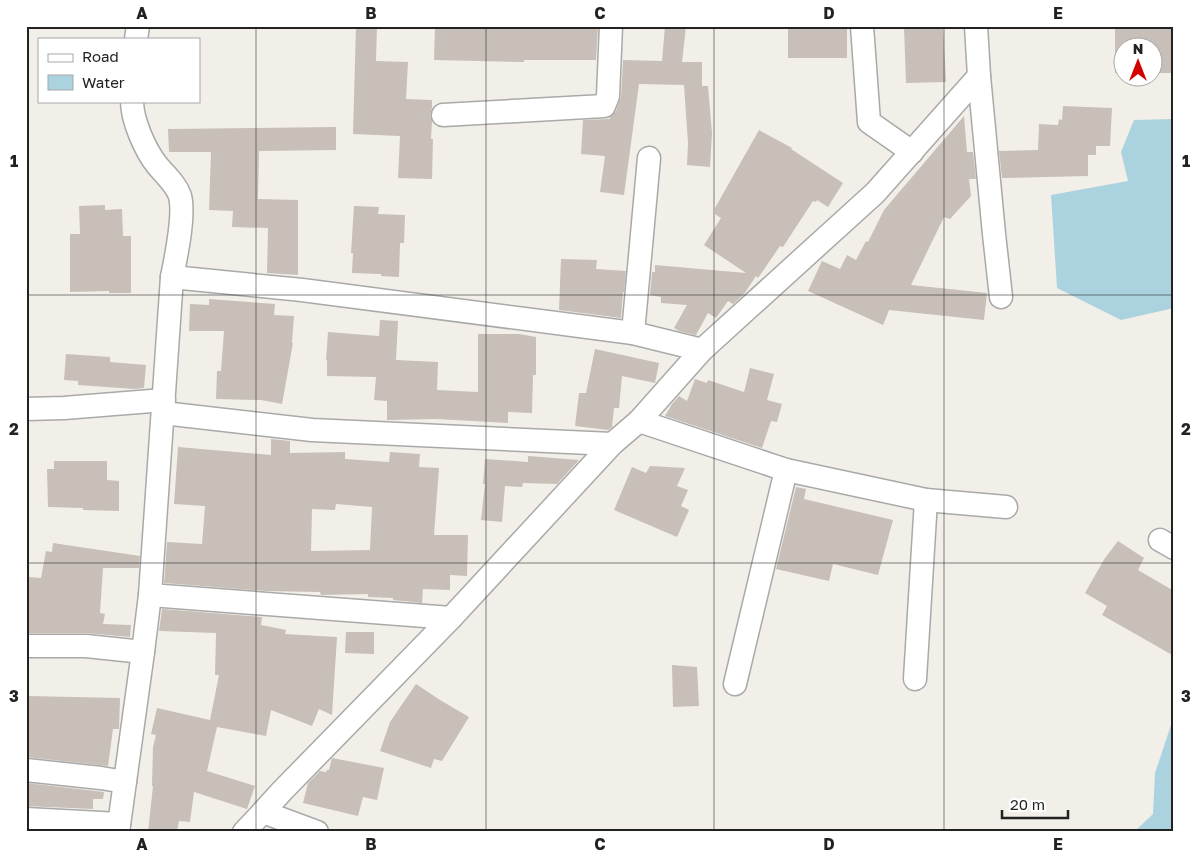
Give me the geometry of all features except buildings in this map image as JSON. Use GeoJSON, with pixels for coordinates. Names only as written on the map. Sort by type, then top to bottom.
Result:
{"type":"FeatureCollection","features":[{"type":"Feature","properties":{"kind":"street"},"geometry":{"type":"LineString","coordinates":[[442,115],[604,106],[608,96],[611,26]]}},
{"type":"Feature","properties":{"kind":"street"},"geometry":{"type":"LineString","coordinates":[[862,26],[869,122],[912,152]]}},
{"type":"Feature","properties":{"kind":"street"},"geometry":{"type":"LineString","coordinates":[[976,26],[979,76],[1001,297]]}},
{"type":"Feature","properties":{"kind":"street"},"geometry":{"type":"LineString","coordinates":[[244,832],[451,618],[612,444],[639,421],[702,350],[875,194],[979,76]]}},
{"type":"Feature","properties":{"kind":"street"},"geometry":{"type":"LineString","coordinates":[[26,819],[119,828],[150,595],[172,277],[179,238],[181,208],[180,196],[172,182],[156,164],[139,134],[132,102]]}},
{"type":"Feature","properties":{"kind":"street"},"geometry":{"type":"LineString","coordinates":[[633,333],[649,158]]}},
{"type":"Feature","properties":{"kind":"street"},"geometry":{"type":"LineString","coordinates":[[172,277],[302,290],[633,333],[702,350]]}},
{"type":"Feature","properties":{"kind":"street"},"geometry":{"type":"LineString","coordinates":[[26,409],[164,407],[312,430],[612,444]]}},
{"type":"Feature","properties":{"kind":"street"},"geometry":{"type":"LineString","coordinates":[[639,421],[786,470],[926,500],[1006,507]]}},
{"type":"Feature","properties":{"kind":"street"},"geometry":{"type":"LineString","coordinates":[[735,684],[786,470]]}},
{"type":"Feature","properties":{"kind":"street"},"geometry":{"type":"LineString","coordinates":[[915,679],[926,500]]}},
{"type":"Feature","properties":{"kind":"street"},"geometry":{"type":"LineString","coordinates":[[150,595],[451,618]]}},
{"type":"Feature","properties":{"kind":"street"},"geometry":{"type":"LineString","coordinates":[[26,646],[86,646],[143,652]]}},
{"type":"Feature","properties":{"kind":"street"},"geometry":{"type":"LineString","coordinates":[[26,770],[124,782]]}},
{"type":"Feature","properties":{"kind":"street"},"geometry":{"type":"LineString","coordinates":[[263,812],[316,832]]}},
{"type":"Feature","properties":{"kind":"water"},"geometry":{"type":"Polygon","coordinates":[[[1174,119],[1174,308],[1121,320],[1057,288],[1051,195],[1128,181],[1121,152],[1134,120],[1174,119]]]}},
{"type":"Feature","properties":{"kind":"water"},"geometry":{"type":"Polygon","coordinates":[[[1173,719],[1174,832],[1134,832],[1153,814],[1155,773],[1173,719]]]}}]}
